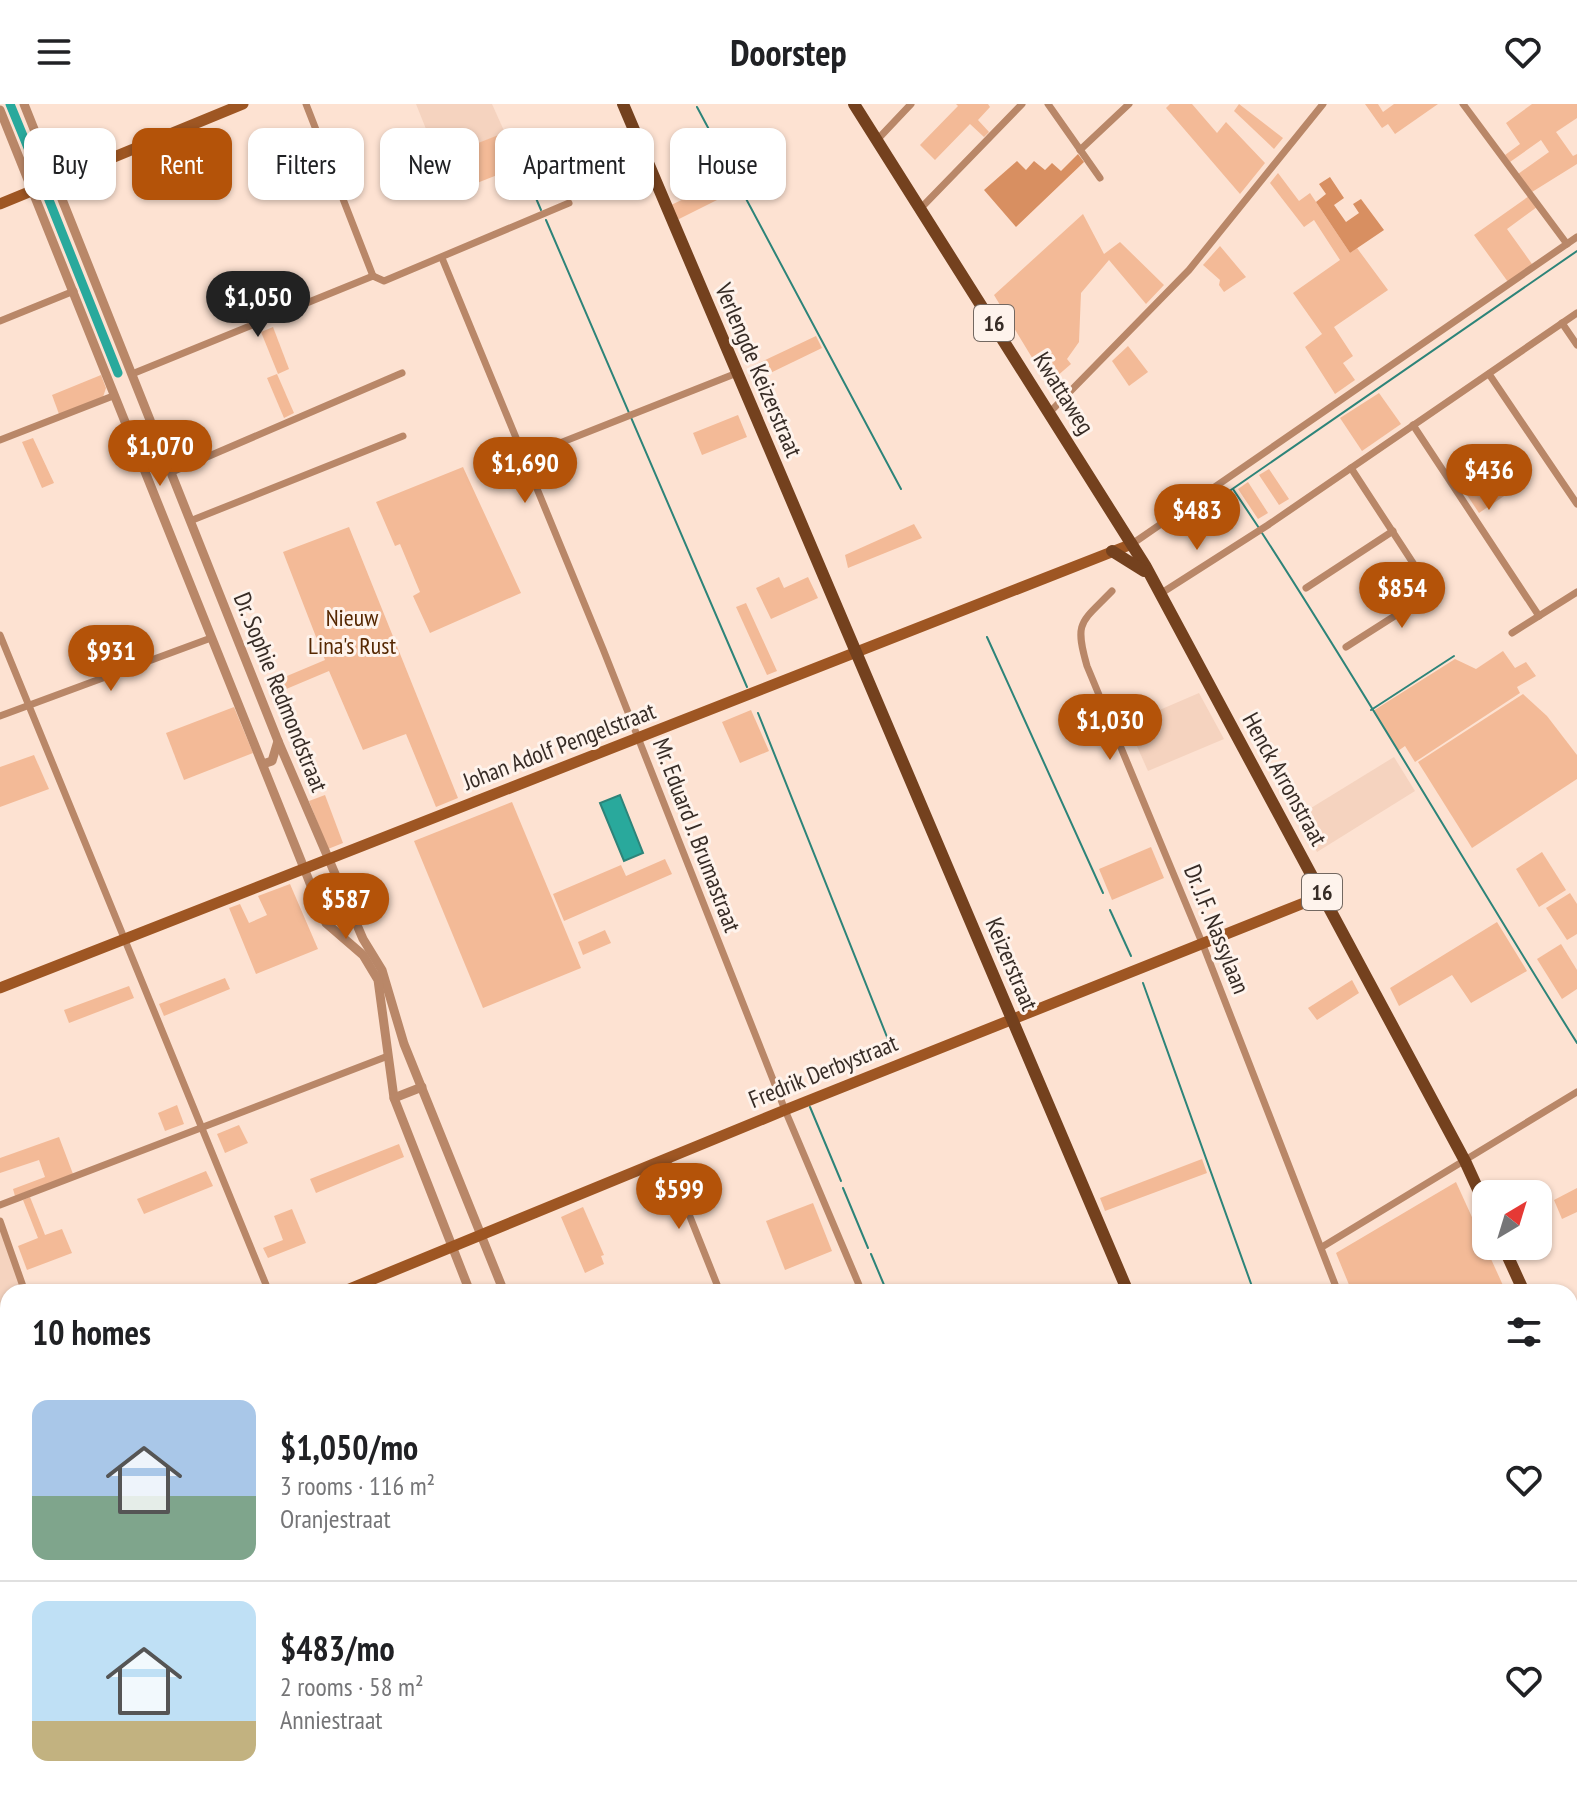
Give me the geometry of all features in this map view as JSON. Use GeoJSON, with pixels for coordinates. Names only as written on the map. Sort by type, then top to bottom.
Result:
{"type":"FeatureCollection","features":[{"type":"Feature","properties":{"kind":"main road"},"geometry":{"type":"LineString","coordinates":[[116,156],[243,104]]}},
{"type":"Feature","properties":{"kind":"main road","name":"Verlengde Keizerstraat"},"geometry":{"type":"LineString","coordinates":[[623,104],[856,653]]}},
{"type":"Feature","properties":{"kind":"main road","name":"Kwattaweg"},"geometry":{"type":"LineString","coordinates":[[854,104],[1132,544]]}},
{"type":"Feature","properties":{"kind":"main road"},"geometry":{"type":"LineString","coordinates":[[0,204],[24,195]]}},
{"type":"Feature","properties":{"kind":"main road","name":"Johan Adolf Pengelstraat"},"geometry":{"type":"LineString","coordinates":[[0,988],[304,867],[639,740],[1132,544]]}},
{"type":"Feature","properties":{"kind":"main road","name":"Henck Arronstraat"},"geometry":{"type":"LineString","coordinates":[[1132,544],[1324,895],[1474,1180]]}},
{"type":"Feature","properties":{"kind":"main road"},"geometry":{"type":"LineString","coordinates":[[1112,551],[1139,566],[1152,579]]}},
{"type":"Feature","properties":{"kind":"main road","name":"Keizerstraat"},"geometry":{"type":"LineString","coordinates":[[856,653],[1125,1284]]}},
{"type":"Feature","properties":{"kind":"main road","name":"Fredrik Derbystraat"},"geometry":{"type":"LineString","coordinates":[[361,1284],[1011,1018],[1324,895]]}},
{"type":"Feature","properties":{"kind":"main road"},"geometry":{"type":"LineString","coordinates":[[1509,1260],[1520,1284]]}},
{"type":"Feature","properties":{"kind":"street","name":"Dr. Sophie Redmondstraat"},"geometry":{"type":"LineString","coordinates":[[24,104],[34,128]]}},
{"type":"Feature","properties":{"kind":"street"},"geometry":{"type":"LineString","coordinates":[[306,104],[373,276],[384,281],[569,203]]}},
{"type":"Feature","properties":{"kind":"street"},"geometry":{"type":"LineString","coordinates":[[877,140],[911,104]]}},
{"type":"Feature","properties":{"kind":"street"},"geometry":{"type":"LineString","coordinates":[[921,208],[1022,104]]}},
{"type":"Feature","properties":{"kind":"street"},"geometry":{"type":"LineString","coordinates":[[1048,104],[1100,178]]}},
{"type":"Feature","properties":{"kind":"street"},"geometry":{"type":"LineString","coordinates":[[1080,150],[1090,145],[1129,104]]}},
{"type":"Feature","properties":{"kind":"street"},"geometry":{"type":"LineString","coordinates":[[1050,412],[1189,270],[1323,104]]}},
{"type":"Feature","properties":{"kind":"street"},"geometry":{"type":"LineString","coordinates":[[1463,104],[1567,244]]}},
{"type":"Feature","properties":{"kind":"street","name":"Dr. Sophie Redmondstraat"},"geometry":{"type":"LineString","coordinates":[[0,110],[24,169]]}},
{"type":"Feature","properties":{"kind":"street","name":"Dr. Sophie Redmondstraat"},"geometry":{"type":"LineString","coordinates":[[37,200],[326,923],[363,955],[378,980],[389,1014],[422,1087],[501,1284]]}},
{"type":"Feature","properties":{"kind":"street","name":"Dr. Sophie Redmondstraat"},"geometry":{"type":"LineString","coordinates":[[63,200],[278,741],[363,939],[382,970],[389,1014],[388,1056],[394,1098],[467,1284]]}},
{"type":"Feature","properties":{"kind":"street"},"geometry":{"type":"LineString","coordinates":[[1132,544],[1577,237]]}},
{"type":"Feature","properties":{"kind":"street","name":"Mr. Eduard J. Brumastraat"},"geometry":{"type":"LineString","coordinates":[[442,258],[639,740],[785,1110],[859,1284]]}},
{"type":"Feature","properties":{"kind":"street"},"geometry":{"type":"LineString","coordinates":[[132,374],[373,276]]}},
{"type":"Feature","properties":{"kind":"street"},"geometry":{"type":"LineString","coordinates":[[0,321],[74,291]]}},
{"type":"Feature","properties":{"kind":"street"},"geometry":{"type":"LineString","coordinates":[[1160,594],[1268,525],[1577,313]]}},
{"type":"Feature","properties":{"kind":"street"},"geometry":{"type":"LineString","coordinates":[[1562,323],[1577,345]]}},
{"type":"Feature","properties":{"kind":"street"},"geometry":{"type":"LineString","coordinates":[[172,472],[402,373]]}},
{"type":"Feature","properties":{"kind":"street"},"geometry":{"type":"LineString","coordinates":[[522,458],[737,373]]}},
{"type":"Feature","properties":{"kind":"street"},"geometry":{"type":"LineString","coordinates":[[1489,374],[1577,504]]}},
{"type":"Feature","properties":{"kind":"street"},"geometry":{"type":"LineString","coordinates":[[0,440],[113,396]]}},
{"type":"Feature","properties":{"kind":"street"},"geometry":{"type":"LineString","coordinates":[[1413,425],[1539,616]]}},
{"type":"Feature","properties":{"kind":"street"},"geometry":{"type":"LineString","coordinates":[[190,521],[403,436]]}},
{"type":"Feature","properties":{"kind":"street"},"geometry":{"type":"LineString","coordinates":[[136,451],[160,442]]}},
{"type":"Feature","properties":{"kind":"street"},"geometry":{"type":"LineString","coordinates":[[143,466],[166,457]]}},
{"type":"Feature","properties":{"kind":"street"},"geometry":{"type":"LineString","coordinates":[[1346,647],[1426,596],[1430,589],[1351,468]]}},
{"type":"Feature","properties":{"kind":"street"},"geometry":{"type":"LineString","coordinates":[[1306,588],[1393,531]]}},
{"type":"Feature","properties":{"kind":"street","name":"Dr. J.F. Nassylaan"},"geometry":{"type":"LineString","coordinates":[[1112,591],[1080,624],[1079,638],[1087,666],[1203,945],[1335,1284]]}},
{"type":"Feature","properties":{"kind":"street"},"geometry":{"type":"LineString","coordinates":[[1512,633],[1577,592]]}},
{"type":"Feature","properties":{"kind":"street"},"geometry":{"type":"LineString","coordinates":[[0,635],[266,1284]]}},
{"type":"Feature","properties":{"kind":"street"},"geometry":{"type":"LineString","coordinates":[[0,716],[211,638]]}},
{"type":"Feature","properties":{"kind":"street"},"geometry":{"type":"LineString","coordinates":[[263,764],[272,761],[278,741]]}},
{"type":"Feature","properties":{"kind":"street"},"geometry":{"type":"LineString","coordinates":[[0,1205],[388,1056]]}},
{"type":"Feature","properties":{"kind":"street"},"geometry":{"type":"LineString","coordinates":[[394,1098],[422,1087]]}},
{"type":"Feature","properties":{"kind":"street"},"geometry":{"type":"LineString","coordinates":[[1322,1247],[1577,1092]]}},
{"type":"Feature","properties":{"kind":"street"},"geometry":{"type":"LineString","coordinates":[[667,1159],[717,1284]]}},
{"type":"Feature","properties":{"kind":"street"},"geometry":{"type":"LineString","coordinates":[[0,1221],[22,1284]]}},
{"type":"Feature","properties":{"kind":"shaded area"},"geometry":{"type":"Polygon","coordinates":[[[416,104],[492,104],[503,128],[495,128],[495,137],[479,143],[479,128],[426,128],[416,104]]]}},
{"type":"Feature","properties":{"kind":"shaded area"},"geometry":{"type":"Polygon","coordinates":[[[1078,154],[1084,162],[1016,227],[984,190],[1017,161],[1026,170],[1034,161],[1045,170],[1052,163],[1061,171],[1078,154]]]}},
{"type":"Feature","properties":{"kind":"shaded area"},"geometry":{"type":"Polygon","coordinates":[[[1330,177],[1344,198],[1334,205],[1346,222],[1359,213],[1353,204],[1361,199],[1384,230],[1350,253],[1316,202],[1326,194],[1319,184],[1330,177]]]}},
{"type":"Feature","properties":{"kind":"shaded area"},"geometry":{"type":"Polygon","coordinates":[[[1199,693],[1224,739],[1148,771],[1127,724],[1199,693]]]}},
{"type":"Feature","properties":{"kind":"shaded area"},"geometry":{"type":"Polygon","coordinates":[[[1394,757],[1415,791],[1317,852],[1298,816],[1394,757]]]}},
{"type":"Feature","properties":{"kind":"shaded area"},"geometry":{"type":"Polygon","coordinates":[[[0,1230],[19,1284],[0,1284],[0,1230]]]}},
{"type":"Feature","properties":{"kind":"green space"},"geometry":{"type":"Polygon","coordinates":[[[956,104],[988,104],[990,107],[978,120],[989,132],[984,137],[970,124],[935,160],[920,145],[958,106],[956,104]]]}},
{"type":"Feature","properties":{"kind":"green space"},"geometry":{"type":"Polygon","coordinates":[[[1170,104],[1192,104],[1217,133],[1226,122],[1265,163],[1240,194],[1166,108],[1170,104]]]}},
{"type":"Feature","properties":{"kind":"green space"},"geometry":{"type":"Polygon","coordinates":[[[1239,104],[1283,138],[1274,149],[1234,111],[1239,104]]]}},
{"type":"Feature","properties":{"kind":"green space"},"geometry":{"type":"Polygon","coordinates":[[[1365,104],[1378,104],[1383,112],[1394,104],[1438,104],[1395,134],[1388,124],[1382,128],[1365,104]]]}},
{"type":"Feature","properties":{"kind":"green space"},"geometry":{"type":"Polygon","coordinates":[[[1532,104],[1577,104],[1577,118],[1556,132],[1573,156],[1577,154],[1577,164],[1532,192],[1518,174],[1549,152],[1541,140],[1510,162],[1505,155],[1520,144],[1506,123],[1532,104]]]}},
{"type":"Feature","properties":{"kind":"green space"},"geometry":{"type":"Polygon","coordinates":[[[495,136],[495,176],[479,182],[479,143],[495,136]]]}},
{"type":"Feature","properties":{"kind":"green space"},"geometry":{"type":"Polygon","coordinates":[[[1278,173],[1299,201],[1310,193],[1350,253],[1357,248],[1388,290],[1334,327],[1353,356],[1343,363],[1355,380],[1335,394],[1305,347],[1322,334],[1293,293],[1340,260],[1314,220],[1304,227],[1270,183],[1278,173]]]}},
{"type":"Feature","properties":{"kind":"green space"},"geometry":{"type":"Polygon","coordinates":[[[1529,196],[1537,207],[1507,229],[1532,264],[1508,282],[1474,235],[1529,196]]]}},
{"type":"Feature","properties":{"kind":"green space"},"geometry":{"type":"Polygon","coordinates":[[[682,200],[717,200],[677,220],[671,205],[682,200]]]}},
{"type":"Feature","properties":{"kind":"green space"},"geometry":{"type":"Polygon","coordinates":[[[1083,214],[1104,254],[1120,242],[1164,285],[1146,304],[1109,260],[1081,293],[1079,342],[1067,359],[1071,364],[1048,384],[994,295],[1083,214]]]}},
{"type":"Feature","properties":{"kind":"green space"},"geometry":{"type":"Polygon","coordinates":[[[1220,246],[1246,277],[1224,292],[1219,285],[1220,280],[1203,265],[1220,246]]]}},
{"type":"Feature","properties":{"kind":"green space"},"geometry":{"type":"Polygon","coordinates":[[[273,327],[289,369],[278,374],[261,332],[273,327]]]}},
{"type":"Feature","properties":{"kind":"green space"},"geometry":{"type":"Polygon","coordinates":[[[816,336],[822,348],[754,381],[748,368],[816,336]]]}},
{"type":"Feature","properties":{"kind":"green space"},"geometry":{"type":"Polygon","coordinates":[[[1128,346],[1148,372],[1129,386],[1112,361],[1128,346]]]}},
{"type":"Feature","properties":{"kind":"green space"},"geometry":{"type":"Polygon","coordinates":[[[277,374],[294,413],[284,418],[267,378],[277,374]]]}},
{"type":"Feature","properties":{"kind":"green space"},"geometry":{"type":"Polygon","coordinates":[[[101,375],[106,388],[103,397],[59,414],[52,395],[101,375]]]}},
{"type":"Feature","properties":{"kind":"green space"},"geometry":{"type":"Polygon","coordinates":[[[1379,393],[1401,424],[1362,451],[1340,418],[1379,393]]]}},
{"type":"Feature","properties":{"kind":"green space"},"geometry":{"type":"Polygon","coordinates":[[[738,415],[747,437],[702,455],[693,433],[738,415]]]}},
{"type":"Feature","properties":{"kind":"green space"},"geometry":{"type":"Polygon","coordinates":[[[33,438],[54,483],[42,488],[22,442],[33,438]]]}},
{"type":"Feature","properties":{"kind":"green space"},"geometry":{"type":"Polygon","coordinates":[[[463,467],[521,593],[430,633],[413,596],[420,592],[400,544],[395,546],[376,502],[463,467]]]}},
{"type":"Feature","properties":{"kind":"green space"},"geometry":{"type":"Polygon","coordinates":[[[1269,469],[1289,499],[1279,505],[1259,475],[1269,469]]]}},
{"type":"Feature","properties":{"kind":"green space"},"geometry":{"type":"Polygon","coordinates":[[[1498,474],[1510,492],[1479,513],[1467,495],[1498,474]]]}},
{"type":"Feature","properties":{"kind":"green space"},"geometry":{"type":"Polygon","coordinates":[[[1248,482],[1268,513],[1258,519],[1238,489],[1248,482]]]}},
{"type":"Feature","properties":{"kind":"green space"},"geometry":{"type":"Polygon","coordinates":[[[914,524],[922,538],[848,568],[845,555],[914,524]]]}},
{"type":"Feature","properties":{"kind":"green space","name":"Nieuw Lina's Rust"},"geometry":{"type":"Polygon","coordinates":[[[349,527],[458,798],[436,807],[406,734],[363,750],[329,671],[272,695],[268,684],[325,660],[283,552],[349,527]]]}},
{"type":"Feature","properties":{"kind":"green space"},"geometry":{"type":"Polygon","coordinates":[[[779,577],[784,588],[808,577],[818,598],[771,619],[756,588],[779,577]]]}},
{"type":"Feature","properties":{"kind":"green space"},"geometry":{"type":"Polygon","coordinates":[[[746,603],[777,671],[767,675],[736,607],[746,603]]]}},
{"type":"Feature","properties":{"kind":"green space"},"geometry":{"type":"Polygon","coordinates":[[[1503,651],[1515,668],[1526,662],[1536,676],[1517,687],[1520,693],[1415,762],[1405,746],[1398,751],[1373,711],[1455,659],[1476,669],[1503,651]]]}},
{"type":"Feature","properties":{"kind":"green space"},"geometry":{"type":"Polygon","coordinates":[[[1523,694],[1547,716],[1577,755],[1577,779],[1472,848],[1418,762],[1523,694]]]}},
{"type":"Feature","properties":{"kind":"green space"},"geometry":{"type":"Polygon","coordinates":[[[234,707],[253,753],[184,780],[166,733],[234,707]]]}},
{"type":"Feature","properties":{"kind":"green space"},"geometry":{"type":"Polygon","coordinates":[[[751,710],[769,751],[740,763],[722,722],[751,710]]]}},
{"type":"Feature","properties":{"kind":"green space"},"geometry":{"type":"Polygon","coordinates":[[[34,755],[49,789],[0,807],[0,767],[34,755]]]}},
{"type":"Feature","properties":{"kind":"green space"},"geometry":{"type":"Polygon","coordinates":[[[325,795],[343,843],[328,849],[309,801],[325,795]]]}},
{"type":"Feature","properties":{"kind":"green space"},"geometry":{"type":"Polygon","coordinates":[[[512,802],[581,968],[483,1008],[414,841],[512,802]]]}},
{"type":"Feature","properties":{"kind":"green space"},"geometry":{"type":"Polygon","coordinates":[[[1151,847],[1164,878],[1112,900],[1099,869],[1151,847]]]}},
{"type":"Feature","properties":{"kind":"green space"},"geometry":{"type":"Polygon","coordinates":[[[1542,852],[1566,890],[1539,907],[1516,869],[1542,852]]]}},
{"type":"Feature","properties":{"kind":"green space"},"geometry":{"type":"Polygon","coordinates":[[[665,859],[672,874],[564,921],[553,894],[621,865],[626,876],[665,859]]]}},
{"type":"Feature","properties":{"kind":"green space"},"geometry":{"type":"Polygon","coordinates":[[[290,884],[318,949],[256,974],[229,908],[240,904],[249,923],[267,915],[258,896],[290,884]]]}},
{"type":"Feature","properties":{"kind":"green space"},"geometry":{"type":"Polygon","coordinates":[[[1570,893],[1577,904],[1577,934],[1567,940],[1546,908],[1570,893]]]}},
{"type":"Feature","properties":{"kind":"green space"},"geometry":{"type":"Polygon","coordinates":[[[1497,922],[1527,971],[1471,1003],[1452,975],[1399,1006],[1390,988],[1497,922]]]}},
{"type":"Feature","properties":{"kind":"green space"},"geometry":{"type":"Polygon","coordinates":[[[605,930],[611,943],[583,955],[578,942],[605,930]]]}},
{"type":"Feature","properties":{"kind":"green space"},"geometry":{"type":"Polygon","coordinates":[[[1561,944],[1577,970],[1577,989],[1562,999],[1537,959],[1561,944]]]}},
{"type":"Feature","properties":{"kind":"green space"},"geometry":{"type":"Polygon","coordinates":[[[225,978],[230,989],[164,1016],[159,1004],[225,978]]]}},
{"type":"Feature","properties":{"kind":"green space"},"geometry":{"type":"Polygon","coordinates":[[[1352,980],[1359,993],[1317,1020],[1308,1008],[1352,980]]]}},
{"type":"Feature","properties":{"kind":"green space"},"geometry":{"type":"Polygon","coordinates":[[[129,986],[134,998],[69,1023],[64,1010],[129,986]]]}},
{"type":"Feature","properties":{"kind":"green space"},"geometry":{"type":"Polygon","coordinates":[[[177,1105],[184,1124],[165,1131],[158,1113],[177,1105]]]}},
{"type":"Feature","properties":{"kind":"green space"},"geometry":{"type":"Polygon","coordinates":[[[239,1125],[248,1143],[225,1153],[217,1134],[239,1125]]]}},
{"type":"Feature","properties":{"kind":"green space"},"geometry":{"type":"Polygon","coordinates":[[[59,1137],[73,1174],[15,1196],[13,1189],[45,1177],[39,1160],[0,1173],[0,1158],[59,1137]]]}},
{"type":"Feature","properties":{"kind":"green space"},"geometry":{"type":"Polygon","coordinates":[[[399,1144],[404,1157],[316,1193],[310,1179],[399,1144]]]}},
{"type":"Feature","properties":{"kind":"green space"},"geometry":{"type":"Polygon","coordinates":[[[1202,1159],[1207,1173],[1105,1211],[1100,1198],[1202,1159]]]}},
{"type":"Feature","properties":{"kind":"green space"},"geometry":{"type":"Polygon","coordinates":[[[206,1171],[213,1186],[144,1214],[137,1199],[206,1171]]]}},
{"type":"Feature","properties":{"kind":"green space"},"geometry":{"type":"Polygon","coordinates":[[[1456,1182],[1472,1217],[1472,1260],[1491,1260],[1502,1284],[1349,1284],[1336,1253],[1456,1182]]]}},
{"type":"Feature","properties":{"kind":"green space"},"geometry":{"type":"Polygon","coordinates":[[[1577,1188],[1577,1212],[1562,1219],[1554,1200],[1577,1188]]]}},
{"type":"Feature","properties":{"kind":"green space"},"geometry":{"type":"Polygon","coordinates":[[[30,1197],[45,1235],[62,1229],[72,1253],[27,1270],[18,1246],[38,1238],[23,1200],[30,1197]]]}},
{"type":"Feature","properties":{"kind":"green space"},"geometry":{"type":"Polygon","coordinates":[[[813,1203],[832,1251],[785,1270],[766,1221],[813,1203]]]}},
{"type":"Feature","properties":{"kind":"green space"},"geometry":{"type":"Polygon","coordinates":[[[583,1207],[604,1255],[601,1256],[604,1264],[585,1273],[561,1217],[583,1207]]]}},
{"type":"Feature","properties":{"kind":"green space"},"geometry":{"type":"Polygon","coordinates":[[[292,1209],[306,1243],[268,1258],[263,1248],[283,1240],[274,1216],[292,1209]]]}},
{"type":"Feature","properties":{"kind":"water"},"geometry":{"type":"Polygon","coordinates":[[[620,795],[643,853],[624,861],[600,803],[620,795]]]}},
{"type":"Feature","properties":{"kind":"waterway"},"geometry":{"type":"LineString","coordinates":[[10,104],[24,138]]}},
{"type":"Feature","properties":{"kind":"waterway"},"geometry":{"type":"LineString","coordinates":[[697,107],[901,489]]}},
{"type":"Feature","properties":{"kind":"waterway"},"geometry":{"type":"LineString","coordinates":[[49,200],[118,373]]}},
{"type":"Feature","properties":{"kind":"waterway"},"geometry":{"type":"LineString","coordinates":[[537,200],[541,210]]}},
{"type":"Feature","properties":{"kind":"waterway"},"geometry":{"type":"LineString","coordinates":[[546,220],[747,687]]}},
{"type":"Feature","properties":{"kind":"waterway"},"geometry":{"type":"LineString","coordinates":[[1173,530],[1577,251]]}},
{"type":"Feature","properties":{"kind":"waterway"},"geometry":{"type":"LineString","coordinates":[[1233,489],[1259,528]]}},
{"type":"Feature","properties":{"kind":"waterway"},"geometry":{"type":"LineString","coordinates":[[1262,533],[1577,1043]]}},
{"type":"Feature","properties":{"kind":"waterway"},"geometry":{"type":"LineString","coordinates":[[987,637],[1103,893]]}},
{"type":"Feature","properties":{"kind":"waterway"},"geometry":{"type":"LineString","coordinates":[[1371,710],[1454,656]]}},
{"type":"Feature","properties":{"kind":"waterway"},"geometry":{"type":"LineString","coordinates":[[758,713],[893,1052]]}},
{"type":"Feature","properties":{"kind":"waterway"},"geometry":{"type":"LineString","coordinates":[[1110,910],[1131,956]]}},
{"type":"Feature","properties":{"kind":"waterway"},"geometry":{"type":"LineString","coordinates":[[1143,983],[1251,1284]]}},
{"type":"Feature","properties":{"kind":"waterway"},"geometry":{"type":"LineString","coordinates":[[810,1107],[841,1181]]}},
{"type":"Feature","properties":{"kind":"waterway"},"geometry":{"type":"LineString","coordinates":[[843,1188],[868,1248]]}},
{"type":"Feature","properties":{"kind":"waterway"},"geometry":{"type":"LineString","coordinates":[[871,1254],[884,1284]]}}]}
